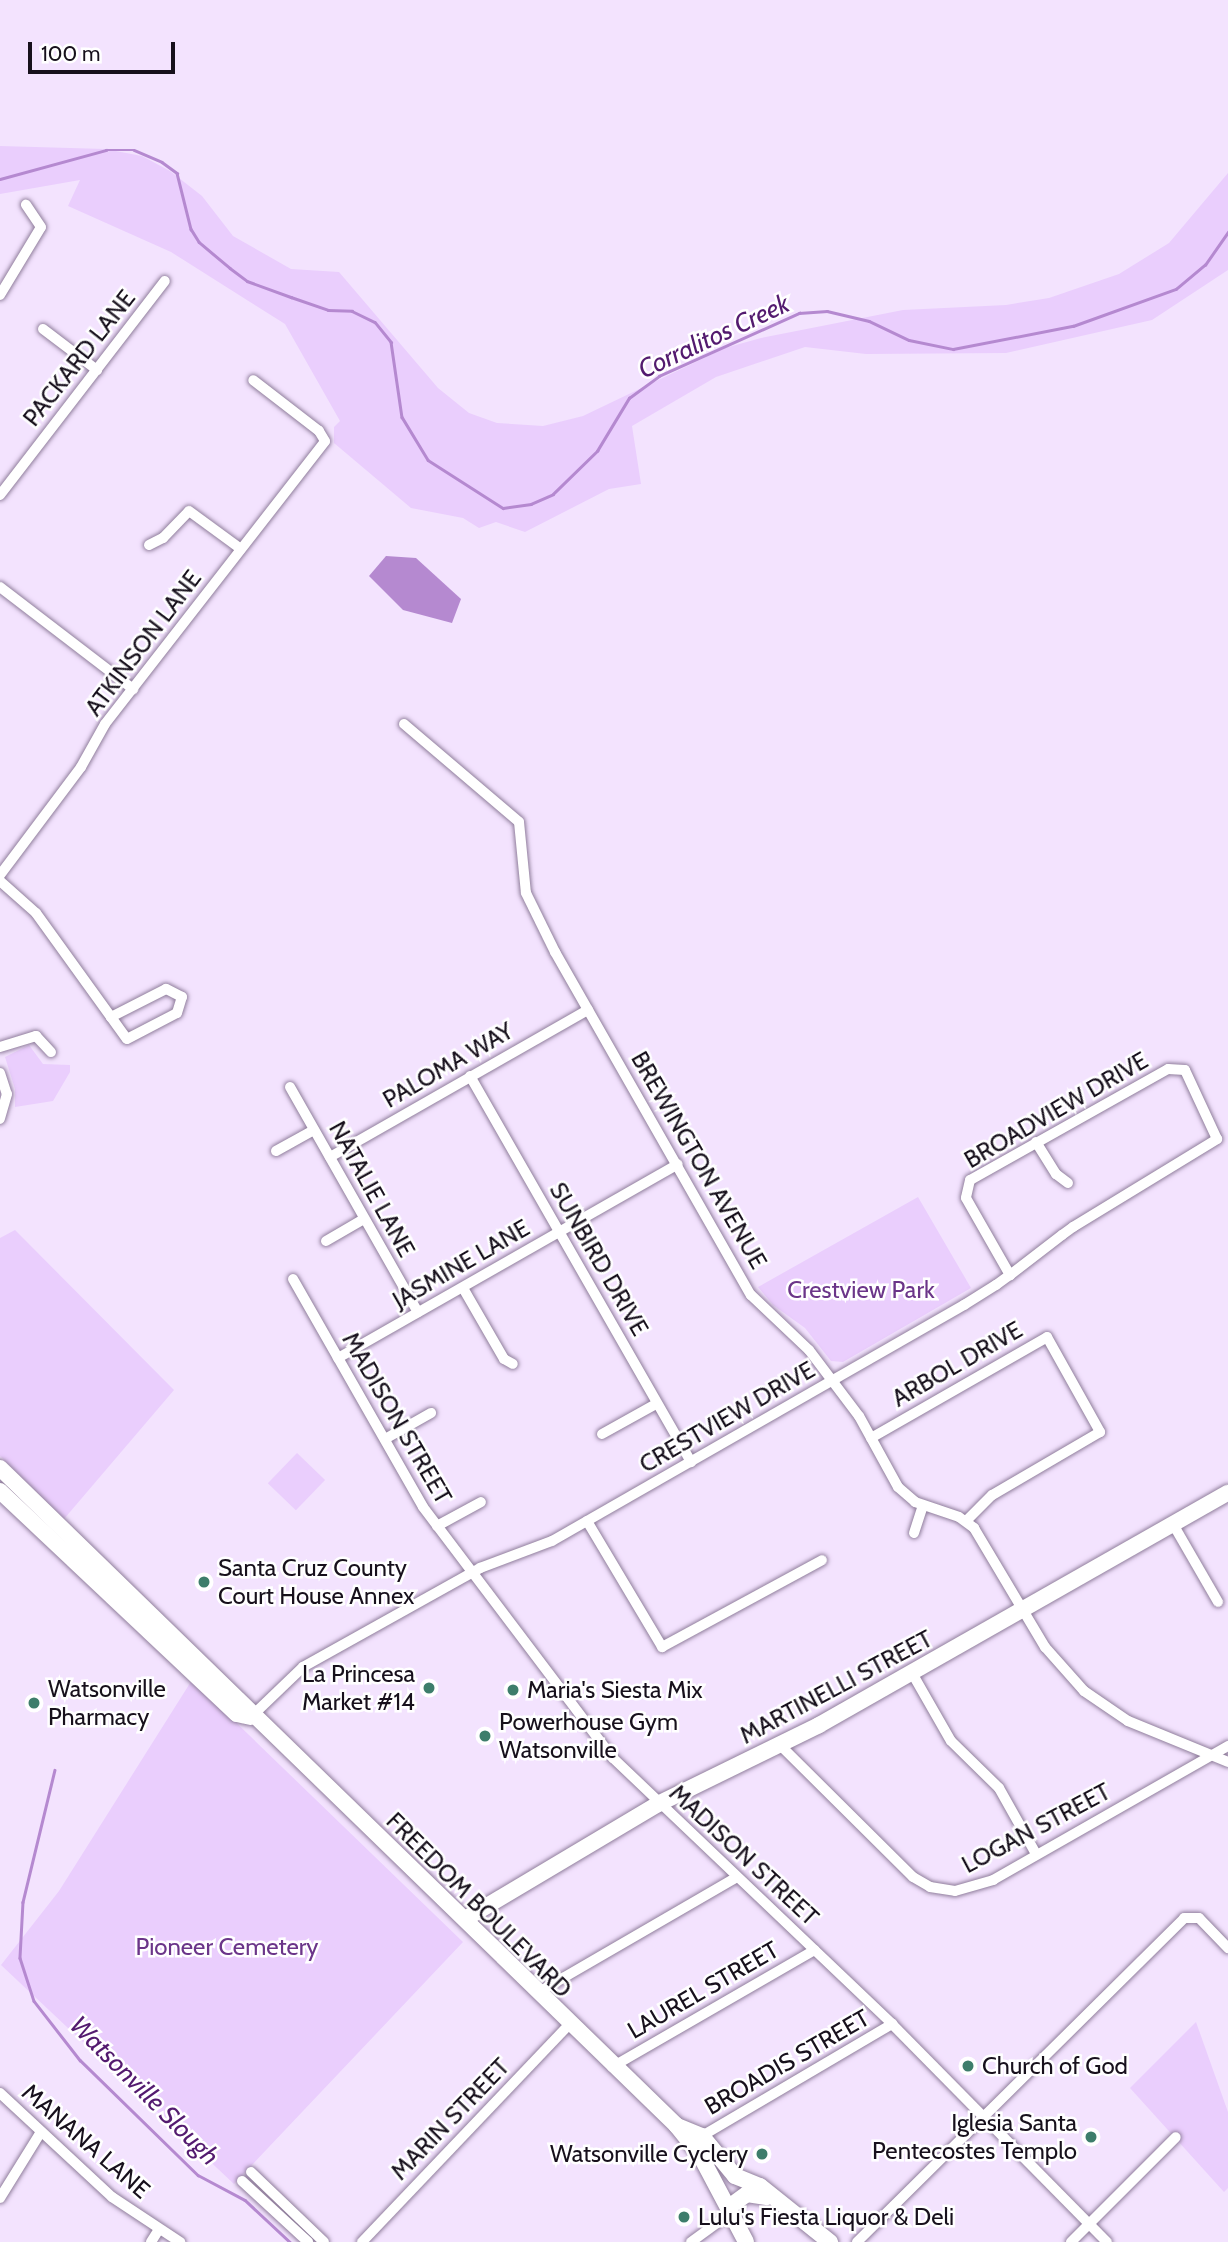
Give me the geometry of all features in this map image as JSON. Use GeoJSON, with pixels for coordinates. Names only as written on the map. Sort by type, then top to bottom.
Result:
{"type":"FeatureCollection","features":[{"type":"Feature","properties":{"kind":"main road","name":"FREEDOM BOULEVARD"},"geometry":{"type":"LineString","coordinates":[[0,1468],[247,1704],[251,1717],[465,1919],[568,2026],[676,2125],[700,2155],[746,2242]]}},
{"type":"Feature","properties":{"kind":"main road","name":"FREEDOM BOULEVARD"},"geometry":{"type":"LineString","coordinates":[[0,1491],[237,1714],[251,1717]]}},
{"type":"Feature","properties":{"kind":"main road","name":"MARTINELLI STREET"},"geometry":{"type":"LineString","coordinates":[[465,1919],[658,1804],[781,1746],[1228,1493]]}},
{"type":"Feature","properties":{"kind":"main road","name":"FREEDOM BOULEVARD"},"geometry":{"type":"LineString","coordinates":[[676,2125],[702,2136],[739,2179],[760,2186],[779,2202]]}},
{"type":"Feature","properties":{"kind":"main road"},"geometry":{"type":"LineString","coordinates":[[730,2210],[750,2193],[779,2202],[831,2242]]}},
{"type":"Feature","properties":{"kind":"street"},"geometry":{"type":"LineString","coordinates":[[0,295],[41,226],[26,205]]}},
{"type":"Feature","properties":{"kind":"street","name":"PACKARD LANE"},"geometry":{"type":"LineString","coordinates":[[0,495],[165,281]]}},
{"type":"Feature","properties":{"kind":"street"},"geometry":{"type":"LineString","coordinates":[[43,329],[97,370]]}},
{"type":"Feature","properties":{"kind":"street","name":"ATKINSON LANE"},"geometry":{"type":"LineString","coordinates":[[0,875],[133,689],[325,441],[319,431],[253,380]]}},
{"type":"Feature","properties":{"kind":"street"},"geometry":{"type":"LineString","coordinates":[[149,545],[167,535],[189,511],[241,549]]}},
{"type":"Feature","properties":{"kind":"street"},"geometry":{"type":"LineString","coordinates":[[0,587],[133,689]]}},
{"type":"Feature","properties":{"kind":"street","name":"BREWINGTON AVENUE"},"geometry":{"type":"LineString","coordinates":[[404,724],[507,807],[519,822],[526,893],[588,1010],[751,1295],[798,1336],[833,1380],[871,1438],[898,1487],[923,1505],[966,1521]]}},
{"type":"Feature","properties":{"kind":"street"},"geometry":{"type":"LineString","coordinates":[[0,881],[36,913],[111,1017],[127,1039],[177,1013],[182,997],[166,989],[111,1017]]}},
{"type":"Feature","properties":{"kind":"street","name":"PALOMA WAY"},"geometry":{"type":"LineString","coordinates":[[330,1157],[588,1010]]}},
{"type":"Feature","properties":{"kind":"street"},"geometry":{"type":"LineString","coordinates":[[0,1047],[36,1036],[51,1052]]}},
{"type":"Feature","properties":{"kind":"street","name":"BROADVIEW DRIVE"},"geometry":{"type":"LineString","coordinates":[[1010,1275],[964,1190],[974,1177],[1168,1069],[1182,1064],[1217,1139]]}},
{"type":"Feature","properties":{"kind":"street"},"geometry":{"type":"LineString","coordinates":[[0,1073],[6,1094],[0,1119]]}},
{"type":"Feature","properties":{"kind":"street","name":"SUNBIRD DRIVE"},"geometry":{"type":"LineString","coordinates":[[470,1076],[691,1462]]}},
{"type":"Feature","properties":{"kind":"street","name":"NATALIE LANE"},"geometry":{"type":"LineString","coordinates":[[290,1087],[418,1312]]}},
{"type":"Feature","properties":{"kind":"street"},"geometry":{"type":"LineString","coordinates":[[276,1151],[314,1129]]}},
{"type":"Feature","properties":{"kind":"street","name":"CRESTVIEW DRIVE"},"geometry":{"type":"LineString","coordinates":[[251,1717],[303,1667],[471,1572],[552,1541],[833,1380],[1010,1275],[1082,1222],[1217,1139]]}},
{"type":"Feature","properties":{"kind":"street"},"geometry":{"type":"LineString","coordinates":[[1036,1142],[1056,1174],[1068,1183]]}},
{"type":"Feature","properties":{"kind":"street","name":"JASMINE LANE"},"geometry":{"type":"LineString","coordinates":[[338,1358],[678,1164]]}},
{"type":"Feature","properties":{"kind":"street"},"geometry":{"type":"LineString","coordinates":[[326,1241],[364,1219]]}},
{"type":"Feature","properties":{"kind":"street","name":"MADISON STREET"},"geometry":{"type":"LineString","coordinates":[[293,1279],[437,1526],[613,1758],[658,1804],[892,2024],[1107,2242]]}},
{"type":"Feature","properties":{"kind":"street"},"geometry":{"type":"LineString","coordinates":[[463,1287],[504,1359],[513,1364]]}},
{"type":"Feature","properties":{"kind":"street","name":"ARBOL DRIVE"},"geometry":{"type":"LineString","coordinates":[[871,1438],[1047,1337],[1100,1432],[992,1494],[966,1521]]}},
{"type":"Feature","properties":{"kind":"street"},"geometry":{"type":"LineString","coordinates":[[602,1434],[656,1404]]}},
{"type":"Feature","properties":{"kind":"street"},"geometry":{"type":"LineString","coordinates":[[385,1439],[431,1413]]}},
{"type":"Feature","properties":{"kind":"street"},"geometry":{"type":"LineString","coordinates":[[437,1526],[481,1502]]}},
{"type":"Feature","properties":{"kind":"street"},"geometry":{"type":"LineString","coordinates":[[914,1533],[923,1505]]}},
{"type":"Feature","properties":{"kind":"street"},"geometry":{"type":"LineString","coordinates":[[587,1521],[662,1647],[822,1560]]}},
{"type":"Feature","properties":{"kind":"street"},"geometry":{"type":"LineString","coordinates":[[966,1521],[985,1543],[1053,1660],[1090,1696],[1128,1721],[1228,1762]]}},
{"type":"Feature","properties":{"kind":"street"},"geometry":{"type":"LineString","coordinates":[[1173,1524],[1218,1602]]}},
{"type":"Feature","properties":{"kind":"street"},"geometry":{"type":"LineString","coordinates":[[912,1673],[951,1741],[999,1788],[1036,1854]]}},
{"type":"Feature","properties":{"kind":"street","name":"LOGAN STREET"},"geometry":{"type":"LineString","coordinates":[[781,1746],[913,1877],[930,1887],[947,1891],[977,1888],[1228,1746]]}},
{"type":"Feature","properties":{"kind":"street"},"geometry":{"type":"LineString","coordinates":[[537,1993],[737,1877]]}},
{"type":"Feature","properties":{"kind":"street"},"geometry":{"type":"LineString","coordinates":[[857,2242],[1184,1918],[1195,1916],[1228,1948]]}},
{"type":"Feature","properties":{"kind":"street","name":"LAUREL STREET"},"geometry":{"type":"LineString","coordinates":[[612,2067],[815,1951]]}},
{"type":"Feature","properties":{"kind":"street","name":"BROADIS STREET"},"geometry":{"type":"LineString","coordinates":[[702,2136],[892,2024]]}},
{"type":"Feature","properties":{"kind":"street","name":"MARIN STREET"},"geometry":{"type":"LineString","coordinates":[[362,2242],[568,2026]]}},
{"type":"Feature","properties":{"kind":"street","name":"MANANA LANE"},"geometry":{"type":"LineString","coordinates":[[0,2094],[112,2197],[180,2242]]}},
{"type":"Feature","properties":{"kind":"street"},"geometry":{"type":"LineString","coordinates":[[0,2198],[41,2132]]}},
{"type":"Feature","properties":{"kind":"street"},"geometry":{"type":"LineString","coordinates":[[1071,2242],[1176,2137]]}},
{"type":"Feature","properties":{"kind":"street"},"geometry":{"type":"LineString","coordinates":[[251,2172],[324,2242]]}},
{"type":"Feature","properties":{"kind":"street"},"geometry":{"type":"LineString","coordinates":[[242,2181],[307,2242]]}},
{"type":"Feature","properties":{"kind":"street"},"geometry":{"type":"LineString","coordinates":[[691,2242],[730,2210]]}},
{"type":"Feature","properties":{"kind":"street"},"geometry":{"type":"LineString","coordinates":[[151,2242],[159,2229]]}},
{"type":"Feature","properties":{"kind":"green space"},"geometry":{"type":"Polygon","coordinates":[[[0,146],[105,149],[142,156],[170,171],[202,196],[233,236],[291,269],[339,272],[438,388],[469,413],[497,423],[543,426],[583,416],[725,348],[761,338],[903,310],[1006,305],[1049,298],[1119,274],[1169,243],[1228,173],[1228,270],[1152,320],[1006,353],[866,354],[805,347],[716,377],[632,426],[641,484],[609,489],[525,532],[496,522],[479,528],[463,518],[411,508],[334,443],[334,427],[340,421],[285,324],[171,252],[68,206],[80,180],[0,194],[0,146]]]}},
{"type":"Feature","properties":{"kind":"green space"},"geometry":{"type":"Polygon","coordinates":[[[29,1045],[43,1064],[70,1065],[70,1072],[53,1101],[15,1107],[15,1089],[5,1057],[29,1045]]]}},
{"type":"Feature","properties":{"kind":"green space","name":"Crestview Park"},"geometry":{"type":"Polygon","coordinates":[[[918,1197],[971,1288],[843,1362],[831,1361],[805,1328],[773,1305],[758,1287],[918,1197]]]}},
{"type":"Feature","properties":{"kind":"green space"},"geometry":{"type":"Polygon","coordinates":[[[15,1230],[174,1390],[64,1519],[0,1456],[0,1238],[15,1230]]]}},
{"type":"Feature","properties":{"kind":"green space"},"geometry":{"type":"Polygon","coordinates":[[[297,1453],[325,1480],[296,1510],[268,1483],[297,1453]]]}},
{"type":"Feature","properties":{"kind":"green space","name":"Pioneer Cemetery"},"geometry":{"type":"Polygon","coordinates":[[[192,1680],[463,1942],[234,2184],[1,1965],[59,1891],[192,1680]]]}},
{"type":"Feature","properties":{"kind":"green space"},"geometry":{"type":"Polygon","coordinates":[[[1196,2022],[1228,2112],[1228,2188],[1224,2192],[1130,2088],[1196,2022]]]}},
{"type":"Feature","properties":{"kind":"shaded area"},"geometry":{"type":"Polygon","coordinates":[[[386,556],[416,558],[461,599],[452,623],[403,610],[369,576],[386,556]]]}},
{"type":"Feature","properties":{"kind":"waterway","name":"Corralitos Creek"},"geometry":{"type":"LineString","coordinates":[[0,179],[106,150],[134,150],[162,162],[177,173],[191,229],[199,242],[247,281],[328,310],[352,311],[375,322],[391,342],[402,417],[428,460],[503,508],[531,504],[553,494],[597,451],[629,398],[659,376],[799,313],[827,311],[869,321],[909,340],[953,349],[1073,326],[1176,289],[1205,265],[1228,232]]}},
{"type":"Feature","properties":{"kind":"waterway","name":"Watsonville Slough"},"geometry":{"type":"LineString","coordinates":[[55,1770],[23,1902],[20,1958],[34,2001],[80,2060],[198,2175],[245,2200],[290,2242]]}},
{"type":"Feature","properties":{"kind":"place","name":"Santa Cruz County Court House Annex"},"geometry":{"type":"Point","coordinates":[204,1582]}},
{"type":"Feature","properties":{"kind":"place","name":"La Princesa Market #14"},"geometry":{"type":"Point","coordinates":[429,1688]}},
{"type":"Feature","properties":{"kind":"place","name":"Maria's Siesta Mix"},"geometry":{"type":"Point","coordinates":[513,1690]}},
{"type":"Feature","properties":{"kind":"place","name":"Watsonville Pharmacy"},"geometry":{"type":"Point","coordinates":[34,1703]}},
{"type":"Feature","properties":{"kind":"place","name":"Powerhouse Gym Watsonville"},"geometry":{"type":"Point","coordinates":[485,1736]}},
{"type":"Feature","properties":{"kind":"place","name":"Church of God"},"geometry":{"type":"Point","coordinates":[968,2066]}},
{"type":"Feature","properties":{"kind":"place","name":"Iglesia Santa Pentecostes Templo"},"geometry":{"type":"Point","coordinates":[1091,2137]}},
{"type":"Feature","properties":{"kind":"place","name":"Watsonville Cyclery"},"geometry":{"type":"Point","coordinates":[762,2154]}},
{"type":"Feature","properties":{"kind":"place","name":"Lulu's Fiesta Liquor & Deli"},"geometry":{"type":"Point","coordinates":[684,2217]}}]}
